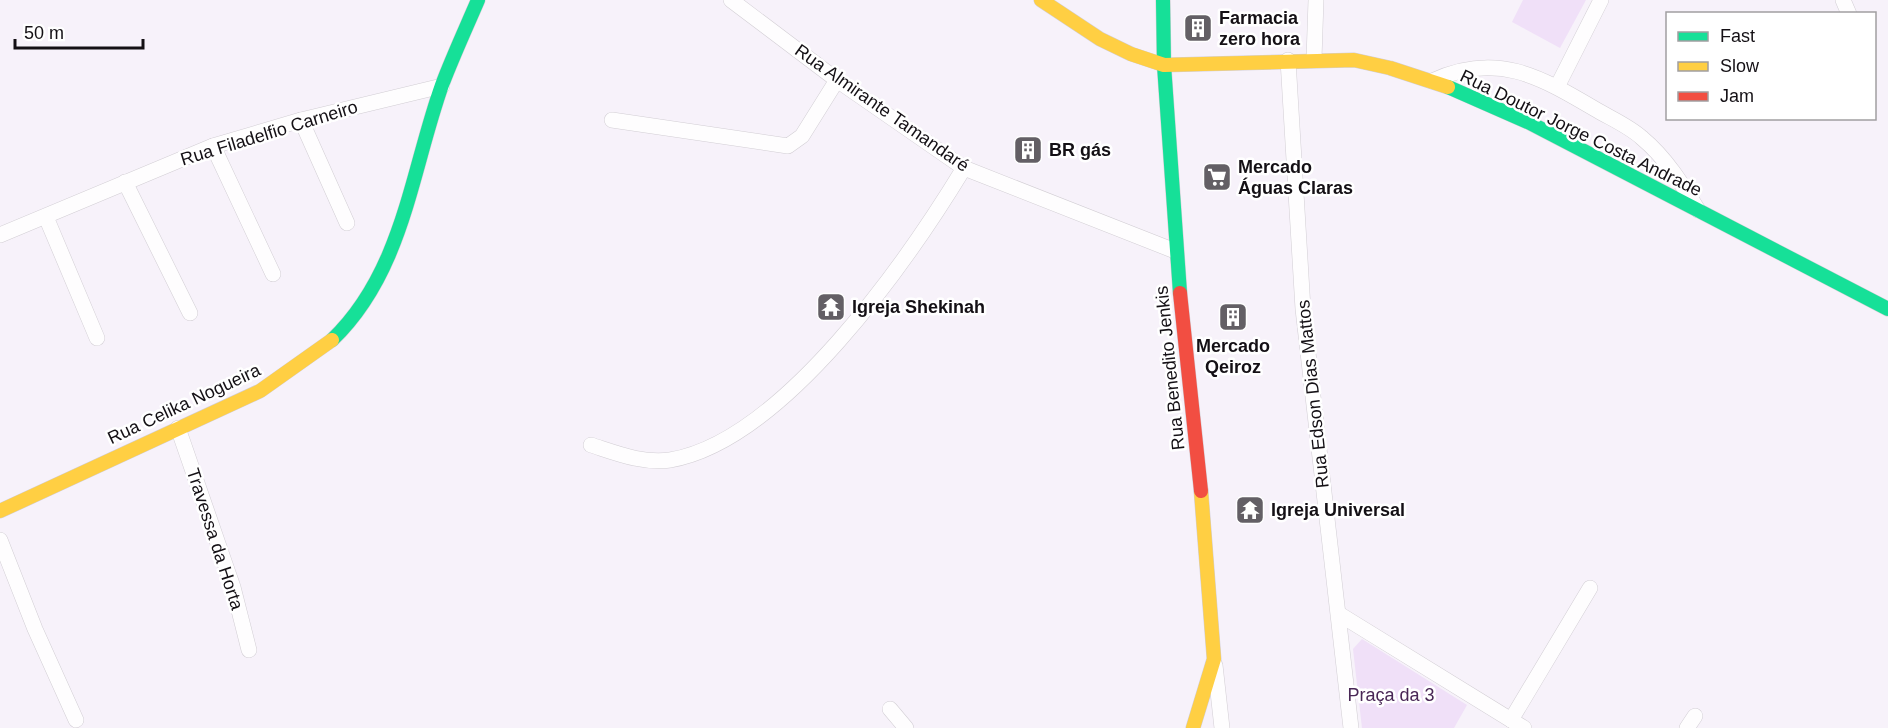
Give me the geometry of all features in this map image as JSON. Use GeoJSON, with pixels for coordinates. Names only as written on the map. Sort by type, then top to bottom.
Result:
{"type":"FeatureCollection","features":[{"type":"Feature","properties":{"kind":"street","name":"Rua Celika Nogueira"},"geometry":{"type":"LineString","coordinates":[[0,511],[260,391],[322,349],[342,330],[363,302],[385,263],[409,204],[442,86],[478,0]]}},
{"type":"Feature","properties":{"kind":"street","name":"Rua Almirante Tamandaré"},"geometry":{"type":"LineString","coordinates":[[731,0],[837,80],[964,168],[1176,251]]}},
{"type":"Feature","properties":{"kind":"street","name":"Rua Doutor Jorge Costa Andrade"},"geometry":{"type":"LineString","coordinates":[[1041,0],[1067,19],[1134,57],[1164,65],[1314,59],[1354,60],[1383,65],[1432,81],[1537,127],[1888,309]]}},
{"type":"Feature","properties":{"kind":"street","name":"Rua Benedito Jenkis"},"geometry":{"type":"LineString","coordinates":[[1164,0],[1164,65],[1176,251],[1206,537],[1214,659],[1193,728]]}},
{"type":"Feature","properties":{"kind":"street"},"geometry":{"type":"LineString","coordinates":[[1314,59],[1316,0]]}},
{"type":"Feature","properties":{"kind":"street"},"geometry":{"type":"LineString","coordinates":[[1557,87],[1601,0]]}},
{"type":"Feature","properties":{"kind":"street","name":"Rua Edson Dias Mattos"},"geometry":{"type":"LineString","coordinates":[[1288,60],[1304,309],[1351,728]]}},
{"type":"Feature","properties":{"kind":"street"},"geometry":{"type":"LineString","coordinates":[[1432,81],[1454,70],[1475,66],[1501,67],[1557,87],[1641,136],[1666,162],[1700,213]]}},
{"type":"Feature","properties":{"kind":"street"},"geometry":{"type":"LineString","coordinates":[[612,120],[788,146],[802,136],[837,80]]}},
{"type":"Feature","properties":{"kind":"street","name":"Rua Filadelfio Carneiro"},"geometry":{"type":"LineString","coordinates":[[0,235],[213,146],[301,120],[442,86]]}},
{"type":"Feature","properties":{"kind":"street"},"geometry":{"type":"LineString","coordinates":[[301,120],[347,223]]}},
{"type":"Feature","properties":{"kind":"street"},"geometry":{"type":"LineString","coordinates":[[213,146],[273,274]]}},
{"type":"Feature","properties":{"kind":"street"},"geometry":{"type":"LineString","coordinates":[[591,445],[648,460],[670,460],[692,453],[750,425],[782,400],[857,319],[915,243],[964,168]]}},
{"type":"Feature","properties":{"kind":"street"},"geometry":{"type":"LineString","coordinates":[[125,182],[190,313]]}},
{"type":"Feature","properties":{"kind":"street"},"geometry":{"type":"LineString","coordinates":[[46,217],[97,338]]}},
{"type":"Feature","properties":{"kind":"street","name":"Travessa da Horta"},"geometry":{"type":"LineString","coordinates":[[178,428],[233,587],[249,650]]}},
{"type":"Feature","properties":{"kind":"street"},"geometry":{"type":"LineString","coordinates":[[0,540],[35,629],[76,720]]}},
{"type":"Feature","properties":{"kind":"street"},"geometry":{"type":"LineString","coordinates":[[1339,614],[1517,724],[1590,588]]}},
{"type":"Feature","properties":{"kind":"street"},"geometry":{"type":"LineString","coordinates":[[1214,659],[1222,728]]}},
{"type":"Feature","properties":{"kind":"street"},"geometry":{"type":"LineString","coordinates":[[890,709],[906,728]]}},
{"type":"Feature","properties":{"kind":"green space"},"geometry":{"type":"Polygon","coordinates":[[[1523,0],[1586,0],[1560,48],[1512,22],[1523,0]]]}},
{"type":"Feature","properties":{"kind":"green space","name":"Praça da 3"},"geometry":{"type":"Polygon","coordinates":[[[1362,639],[1467,705],[1454,728],[1362,728],[1353,649],[1362,639]]]}},
{"type":"Feature","properties":{"kind":"traffic: fast"},"geometry":{"type":"LineString","coordinates":[[332,340],[356,313],[375,284],[390,252],[402,220],[442,85],[478,0]]}},
{"type":"Feature","properties":{"kind":"traffic: fast"},"geometry":{"type":"LineString","coordinates":[[1163,0],[1164,65],[1180,293]]}},
{"type":"Feature","properties":{"kind":"traffic: fast"},"geometry":{"type":"LineString","coordinates":[[1448,87],[1530,123],[1888,309]]}},
{"type":"Feature","properties":{"kind":"traffic: slow"},"geometry":{"type":"LineString","coordinates":[[1041,0],[1100,39],[1131,54],[1164,65],[1354,60],[1390,68],[1448,87]]}},
{"type":"Feature","properties":{"kind":"traffic: slow"},"geometry":{"type":"LineString","coordinates":[[0,511],[260,391],[332,340]]}},
{"type":"Feature","properties":{"kind":"traffic: slow"},"geometry":{"type":"LineString","coordinates":[[1193,728],[1214,659],[1201,491]]}},
{"type":"Feature","properties":{"kind":"traffic: jam"},"geometry":{"type":"LineString","coordinates":[[1180,293],[1201,491]]}},
{"type":"Feature","properties":{"kind":"place","name":"Farmacia zero hora"},"geometry":{"type":"Point","coordinates":[1198,28]}},
{"type":"Feature","properties":{"kind":"place","name":"BR gás"},"geometry":{"type":"Point","coordinates":[1028,150]}},
{"type":"Feature","properties":{"kind":"place","name":"Mercado Águas Claras"},"geometry":{"type":"Point","coordinates":[1217,177]}},
{"type":"Feature","properties":{"kind":"place","name":"Igreja Shekinah"},"geometry":{"type":"Point","coordinates":[831,307]}},
{"type":"Feature","properties":{"kind":"place","name":"Mercado Qeiroz"},"geometry":{"type":"Point","coordinates":[1233,317]}},
{"type":"Feature","properties":{"kind":"place","name":"Igreja Universal"},"geometry":{"type":"Point","coordinates":[1250,510]}}]}
